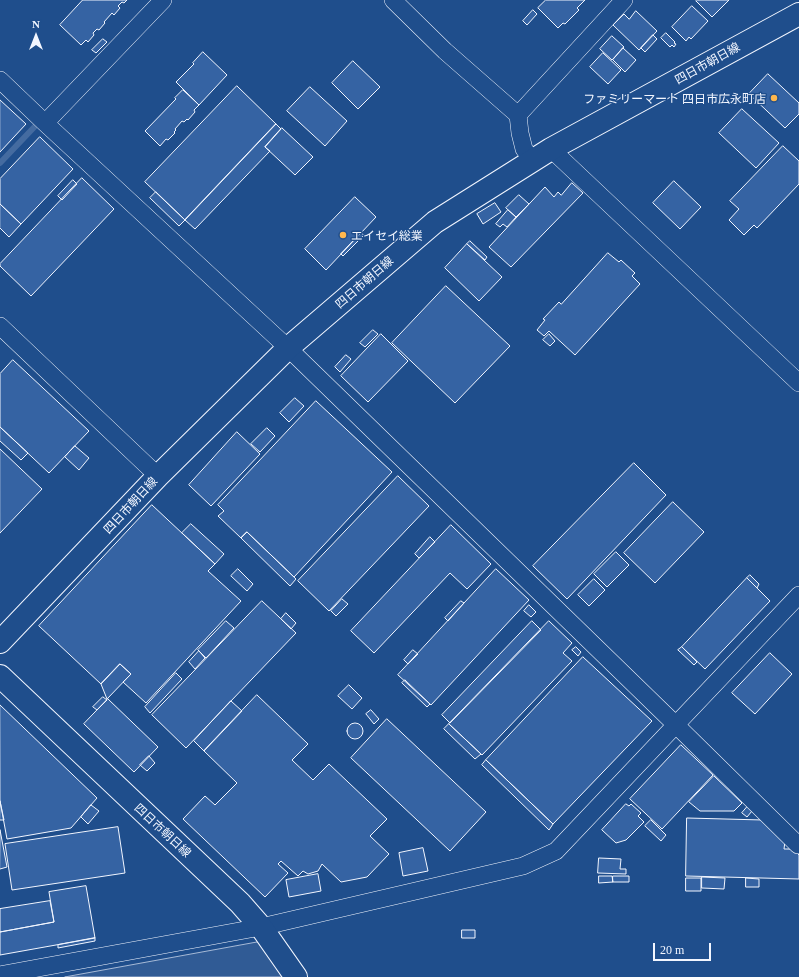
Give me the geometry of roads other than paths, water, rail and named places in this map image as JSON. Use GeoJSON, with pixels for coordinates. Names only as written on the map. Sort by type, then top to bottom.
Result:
{"type":"FeatureCollection","features":[{"type":"Feature","properties":{"kind":"main road","name":"四日市朝日線"},"geometry":{"type":"LineString","coordinates":[[0,642],[158,476],[288,348],[435,222],[551,148],[799,14]]}},
{"type":"Feature","properties":{"kind":"main road","name":"四日市朝日線"},"geometry":{"type":"LineString","coordinates":[[0,676],[240,903],[266,934],[296,977]]}},
{"type":"Feature","properties":{"kind":"street"},"geometry":{"type":"LineString","coordinates":[[42,119],[163,0]]}},
{"type":"Feature","properties":{"kind":"street"},"geometry":{"type":"LineString","coordinates":[[393,0],[445,51],[518,115],[524,149],[532,160]]}},
{"type":"Feature","properties":{"kind":"street"},"geometry":{"type":"LineString","coordinates":[[518,115],[624,0]]}},
{"type":"Feature","properties":{"kind":"street"},"geometry":{"type":"LineString","coordinates":[[0,80],[288,348],[798,845]]}},
{"type":"Feature","properties":{"kind":"street"},"geometry":{"type":"LineString","coordinates":[[551,148],[799,383]]}},
{"type":"Feature","properties":{"kind":"street"},"geometry":{"type":"LineString","coordinates":[[0,326],[158,476]]}},
{"type":"Feature","properties":{"kind":"street"},"geometry":{"type":"LineString","coordinates":[[0,975],[266,934],[523,866],[556,851],[799,595]]}},
{"type":"Feature","properties":{"kind":"waterway"},"geometry":{"type":"LineString","coordinates":[[0,163],[40,121]]}},
{"type":"Feature","properties":{"kind":"place","name":"ファミリーマート 四日市広永町店"},"geometry":{"type":"Point","coordinates":[774,98]}},
{"type":"Feature","properties":{"kind":"place","name":"エイセイ総業"},"geometry":{"type":"Point","coordinates":[343,235]}}]}
